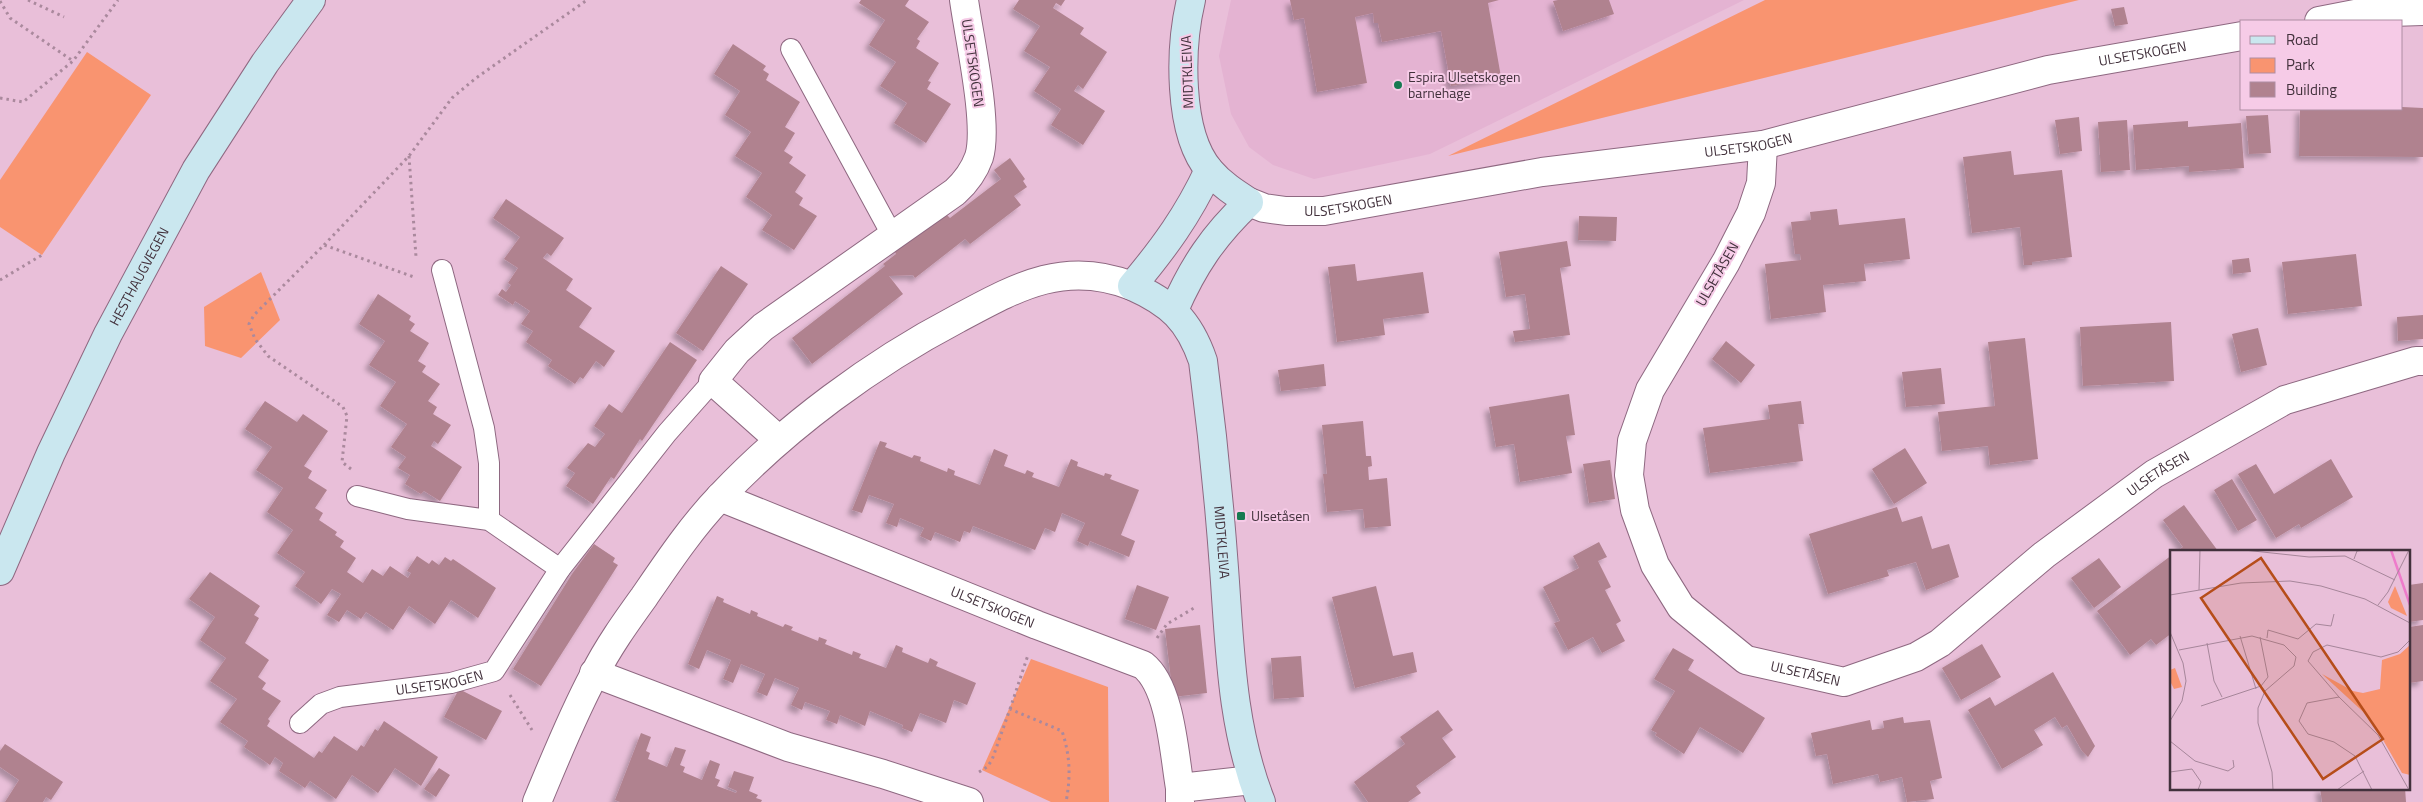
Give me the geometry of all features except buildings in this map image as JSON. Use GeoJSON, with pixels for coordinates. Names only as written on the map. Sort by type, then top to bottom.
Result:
{"type":"FeatureCollection","features":[{"type":"Feature","properties":{"kind":"street","name":"HESTHAUGVEGEN"},"geometry":{"type":"LineString","coordinates":[[0,571],[51,452],[104,342],[196,170],[265,63],[311,0]]}},
{"type":"Feature","properties":{"kind":"street","name":"ULSETSKOGEN"},"geometry":{"type":"LineString","coordinates":[[713,381],[737,352],[763,327],[955,192],[966,181],[979,157],[982,145],[980,110],[964,0]]}},
{"type":"Feature","properties":{"kind":"street","name":"MIDTKLEIVA"},"geometry":{"type":"LineString","coordinates":[[1192,0],[1186,21],[1184,60],[1186,104],[1196,147],[1209,170],[1227,188],[1249,202]]}},
{"type":"Feature","properties":{"kind":"street"},"geometry":{"type":"LineString","coordinates":[[2324,20],[2360,13],[2423,11]]}},
{"type":"Feature","properties":{"kind":"street","name":"ULSETSKOGEN"},"geometry":{"type":"LineString","coordinates":[[1249,202],[1264,208],[1286,211],[1324,211],[1542,172],[1763,144],[2048,70],[2240,36]]}},
{"type":"Feature","properties":{"kind":"street","name":"ULSETÅSEN"},"geometry":{"type":"LineString","coordinates":[[1763,144],[1761,183],[1751,213],[1726,262],[1650,390],[1632,441],[1629,475],[1635,510],[1655,565],[1681,607],[1746,660],[1844,682],[1916,657],[1940,643],[2044,555],[2154,474],[2285,400],[2416,361],[2423,361]]}},
{"type":"Feature","properties":{"kind":"street"},"geometry":{"type":"LineString","coordinates":[[537,802],[570,722],[594,673],[623,626],[667,564],[720,497],[779,440],[853,384],[942,327],[1016,288],[1062,276],[1080,275],[1103,276],[1132,286],[1177,230],[1209,170]]}},
{"type":"Feature","properties":{"kind":"street"},"geometry":{"type":"LineString","coordinates":[[1174,310],[1205,250],[1224,226],[1249,202]]}},
{"type":"Feature","properties":{"kind":"street","name":"MIDTKLEIVA"},"geometry":{"type":"LineString","coordinates":[[1132,286],[1154,296],[1174,310],[1185,322],[1196,341],[1203,361],[1224,568],[1231,673],[1238,728],[1256,791],[1180,795]]}},
{"type":"Feature","properties":{"kind":"street"},"geometry":{"type":"LineString","coordinates":[[713,381],[779,440]]}},
{"type":"Feature","properties":{"kind":"street","name":"ULSETSKOGEN"},"geometry":{"type":"LineString","coordinates":[[720,497],[1037,625],[1144,665]]}},
{"type":"Feature","properties":{"kind":"street"},"geometry":{"type":"LineString","coordinates":[[1144,665],[1150,670],[1161,686],[1180,795]]}},
{"type":"Feature","properties":{"kind":"street"},"geometry":{"type":"LineString","coordinates":[[594,673],[788,748],[969,802]]}},
{"type":"Feature","properties":{"kind":"lane"},"geometry":{"type":"LineString","coordinates":[[791,49],[892,235]]}},
{"type":"Feature","properties":{"kind":"lane"},"geometry":{"type":"LineString","coordinates":[[443,276],[484,428],[489,463],[489,520]]}},
{"type":"Feature","properties":{"kind":"lane","name":"ULSETSKOGEN"},"geometry":{"type":"LineString","coordinates":[[300,723],[321,704],[340,697],[450,683],[494,671],[560,569],[667,433],[713,381]]}},
{"type":"Feature","properties":{"kind":"lane"},"geometry":{"type":"LineString","coordinates":[[365,498],[436,514],[489,520],[560,569]]}},
{"type":"Feature","properties":{"kind":"path"},"geometry":{"type":"LineString","coordinates":[[28,0],[64,17]]}},
{"type":"Feature","properties":{"kind":"path"},"geometry":{"type":"LineString","coordinates":[[0,98],[24,102],[73,61],[118,0]]}},
{"type":"Feature","properties":{"kind":"path"},"geometry":{"type":"LineString","coordinates":[[365,498],[364,480],[342,462],[347,416],[343,407],[268,356],[255,339],[249,324],[254,315],[409,156],[452,98],[476,78],[587,0]]}},
{"type":"Feature","properties":{"kind":"path"},"geometry":{"type":"LineString","coordinates":[[0,1],[10,18],[73,61]]}},
{"type":"Feature","properties":{"kind":"path"},"geometry":{"type":"LineString","coordinates":[[409,156],[414,248],[420,278]]}},
{"type":"Feature","properties":{"kind":"path"},"geometry":{"type":"LineString","coordinates":[[324,245],[420,278],[443,276]]}},
{"type":"Feature","properties":{"kind":"path"},"geometry":{"type":"LineString","coordinates":[[0,280],[42,256]]}},
{"type":"Feature","properties":{"kind":"path"},"geometry":{"type":"LineString","coordinates":[[1144,665],[1160,632],[1167,624],[1195,607]]}},
{"type":"Feature","properties":{"kind":"path"},"geometry":{"type":"LineString","coordinates":[[943,793],[950,783],[987,767],[992,760],[1037,625]]}},
{"type":"Feature","properties":{"kind":"path"},"geometry":{"type":"LineString","coordinates":[[494,671],[533,732]]}},
{"type":"Feature","properties":{"kind":"path"},"geometry":{"type":"LineString","coordinates":[[1010,709],[1062,730],[1069,752],[1069,786],[1066,802]]}},
{"type":"Feature","properties":{"kind":"shaded area","name":"Espira Ulsetskogen barnehage"},"geometry":{"type":"Polygon","coordinates":[[[1231,0],[1744,0],[1430,154],[1314,179],[1273,165],[1249,147],[1231,114],[1219,56],[1231,0]]]}},
{"type":"Feature","properties":{"kind":"green space"},"geometry":{"type":"Polygon","coordinates":[[[1765,0],[2079,0],[1448,156],[1765,0]]]}},
{"type":"Feature","properties":{"kind":"green space"},"geometry":{"type":"Polygon","coordinates":[[[87,52],[151,95],[42,255],[0,227],[0,180],[87,52]]]}},
{"type":"Feature","properties":{"kind":"green space"},"geometry":{"type":"Polygon","coordinates":[[[261,272],[280,320],[241,358],[205,346],[204,307],[261,272]]]}},
{"type":"Feature","properties":{"kind":"green space"},"geometry":{"type":"Polygon","coordinates":[[[1031,659],[1108,687],[1109,802],[1051,802],[982,770],[1031,659]]]}},
{"type":"Feature","properties":{"kind":"place","name":"Espira Ulsetskogen barnehage"},"geometry":{"type":"Point","coordinates":[1398,85]}},
{"type":"Feature","properties":{"kind":"place","name":"Ulsetåsen"},"geometry":{"type":"Point","coordinates":[1241,516]}}]}
